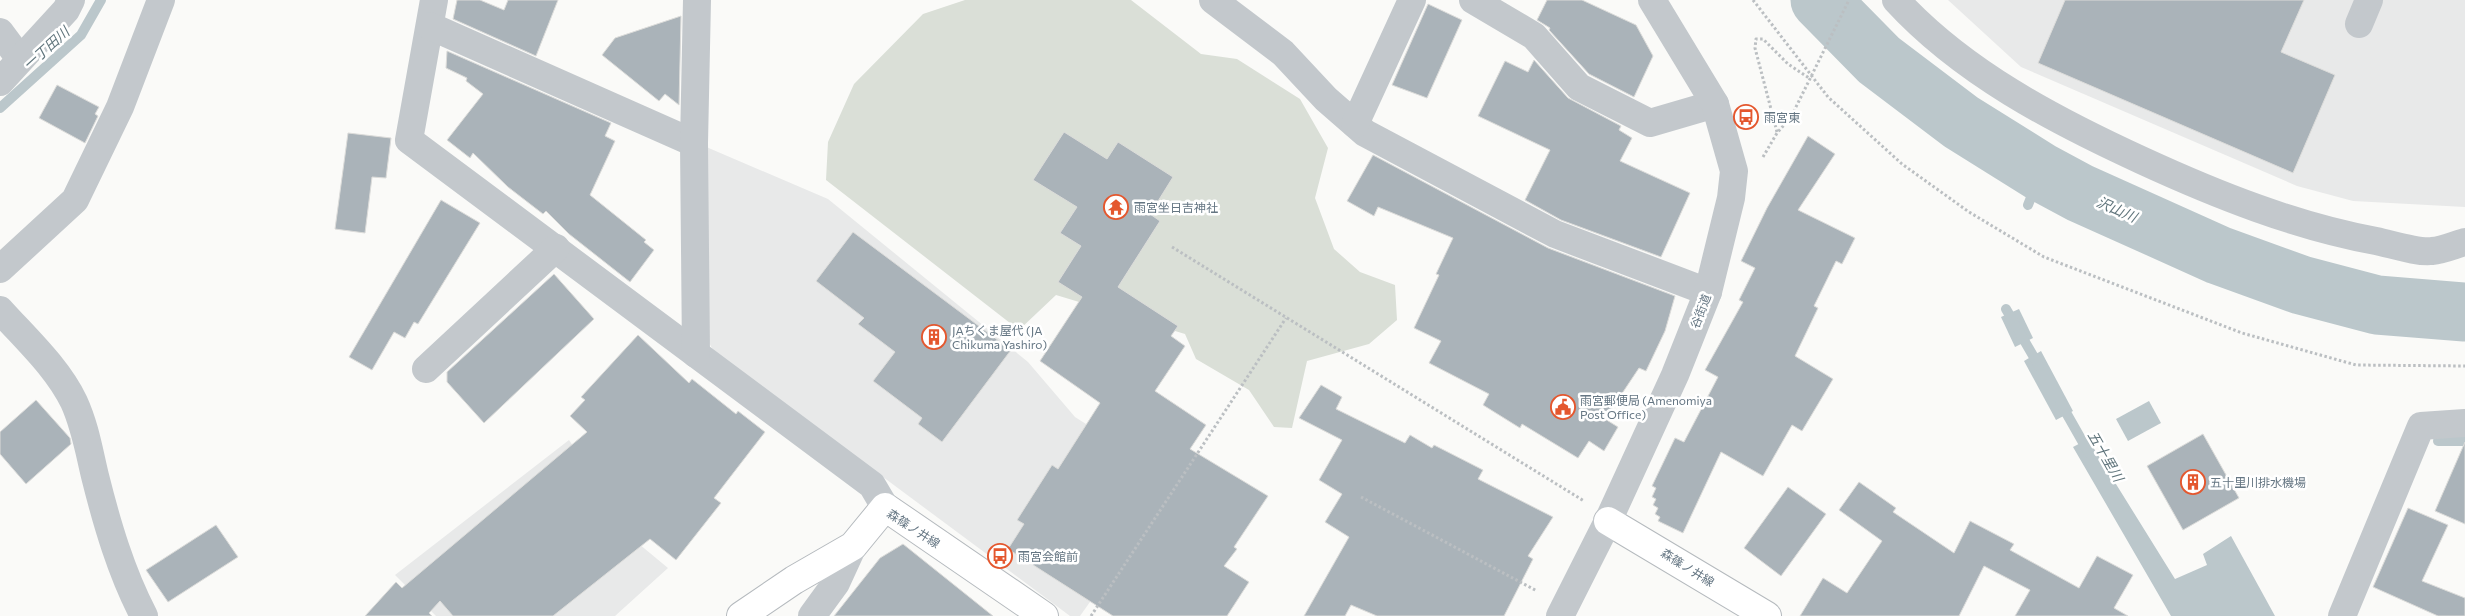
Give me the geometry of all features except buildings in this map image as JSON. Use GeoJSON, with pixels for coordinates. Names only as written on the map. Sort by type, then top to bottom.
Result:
{"type":"FeatureCollection","features":[{"type":"Feature","properties":{"kind":"main road","name":"森篠ノ井線"},"geometry":{"type":"LineString","coordinates":[[741,616],[794,580],[853,546],[885,507],[1044,616]]}},
{"type":"Feature","properties":{"kind":"main road","name":"森篠ノ井線"},"geometry":{"type":"LineString","coordinates":[[1600,513],[1767,616]]}},
{"type":"Feature","properties":{"kind":"street"},"geometry":{"type":"LineString","coordinates":[[0,82],[66,10],[71,0]]}},
{"type":"Feature","properties":{"kind":"street"},"geometry":{"type":"LineString","coordinates":[[0,269],[75,200],[120,107],[161,0]]}},
{"type":"Feature","properties":{"kind":"street"},"geometry":{"type":"LineString","coordinates":[[696,354],[694,143],[697,0]]}},
{"type":"Feature","properties":{"kind":"street"},"geometry":{"type":"LineString","coordinates":[[1213,0],[1283,53],[1326,99],[1365,134],[1555,234],[1708,292]]}},
{"type":"Feature","properties":{"kind":"street"},"geometry":{"type":"LineString","coordinates":[[1355,124],[1412,0]]}},
{"type":"Feature","properties":{"kind":"street"},"geometry":{"type":"LineString","coordinates":[[1473,0],[1534,36],[1579,87],[1650,123],[1715,104]]}},
{"type":"Feature","properties":{"kind":"street","name":"谷街道"},"geometry":{"type":"LineString","coordinates":[[1560,616],[1600,513],[1675,375],[1708,292],[1731,198],[1734,171],[1715,104],[1652,0]]}},
{"type":"Feature","properties":{"kind":"street"},"geometry":{"type":"LineString","coordinates":[[1896,0],[1948,48],[2018,97],[2090,137],[2170,174],[2304,225],[2348,236],[2430,252],[2465,242]]}},
{"type":"Feature","properties":{"kind":"street"},"geometry":{"type":"LineString","coordinates":[[694,143],[432,13],[409,140],[872,485],[885,507]]}},
{"type":"Feature","properties":{"kind":"street"},"geometry":{"type":"LineString","coordinates":[[0,32],[20,59]]}},
{"type":"Feature","properties":{"kind":"street"},"geometry":{"type":"LineString","coordinates":[[426,370],[556,248]]}},
{"type":"Feature","properties":{"kind":"street"},"geometry":{"type":"LineString","coordinates":[[0,310],[59,376],[74,403],[84,431],[106,520],[130,589],[144,616]]}},
{"type":"Feature","properties":{"kind":"street"},"geometry":{"type":"LineString","coordinates":[[2342,616],[2421,426],[2465,423]]}},
{"type":"Feature","properties":{"kind":"street"},"geometry":{"type":"LineString","coordinates":[[812,616],[836,583],[853,546]]}},
{"type":"Feature","properties":{"kind":"path"},"geometry":{"type":"LineString","coordinates":[[1754,0],[1812,73],[1828,97],[1902,164],[1969,212],[2044,257],[2242,333],[2356,364],[2465,366]]}},
{"type":"Feature","properties":{"kind":"path"},"geometry":{"type":"LineString","coordinates":[[1791,117],[1849,0]]}},
{"type":"Feature","properties":{"kind":"path"},"geometry":{"type":"LineString","coordinates":[[1777,133],[1755,48],[1756,39],[1763,40],[1788,64],[1809,78]]}},
{"type":"Feature","properties":{"kind":"path"},"geometry":{"type":"LineString","coordinates":[[1172,247],[1600,513]]}},
{"type":"Feature","properties":{"kind":"path"},"geometry":{"type":"LineString","coordinates":[[1091,616],[1286,318]]}},
{"type":"Feature","properties":{"kind":"path"},"geometry":{"type":"LineString","coordinates":[[1361,497],[1539,592]]}},
{"type":"Feature","properties":{"kind":"shaded area"},"geometry":{"type":"Polygon","coordinates":[[[965,0],[1131,0],[1201,54],[1237,59],[1300,99],[1328,148],[1315,198],[1334,249],[1360,272],[1395,285],[1397,320],[1369,344],[1307,361],[1292,428],[1274,427],[1249,390],[1196,359],[1185,334],[1056,295],[1019,330],[826,180],[828,142],[854,84],[923,14],[965,0]]]}},
{"type":"Feature","properties":{"kind":"shaded area"},"geometry":{"type":"Polygon","coordinates":[[[1948,0],[2465,0],[2465,207],[2353,201],[2297,186],[2021,67],[1948,0]]]}},
{"type":"Feature","properties":{"kind":"shaded area"},"geometry":{"type":"Polygon","coordinates":[[[704,146],[828,199],[1028,362],[1075,417],[1176,481],[1080,616],[1070,616],[840,445],[719,362],[701,327],[704,146]]]}},
{"type":"Feature","properties":{"kind":"shaded area"},"geometry":{"type":"Polygon","coordinates":[[[2019,309],[2033,338],[2015,347],[2001,317],[2019,309]]]}},
{"type":"Feature","properties":{"kind":"shaded area"},"geometry":{"type":"Polygon","coordinates":[[[2041,351],[2073,411],[2056,420],[2024,361],[2041,351]]]}},
{"type":"Feature","properties":{"kind":"shaded area"},"geometry":{"type":"Polygon","coordinates":[[[2149,401],[2161,423],[2128,441],[2116,419],[2149,401]]]}},
{"type":"Feature","properties":{"kind":"shaded area"},"geometry":{"type":"Polygon","coordinates":[[[2088,439],[2175,579],[2207,565],[2203,554],[2231,536],[2275,616],[2171,616],[2073,447],[2088,439]]]}},
{"type":"Feature","properties":{"kind":"shaded area"},"geometry":{"type":"Polygon","coordinates":[[[569,440],[639,544],[668,568],[615,616],[436,616],[395,575],[569,440]]]}},
{"type":"Feature","properties":{"kind":"waterway","name":"一丁田川"},"geometry":{"type":"LineString","coordinates":[[0,108],[81,35],[101,0]]}},
{"type":"Feature","properties":{"kind":"waterway","name":"沢山川"},"geometry":{"type":"LineString","coordinates":[[1820,0],[1879,60],[1961,122],[2041,172],[2080,193],[2218,255],[2301,285],[2377,305],[2465,312]]}},
{"type":"Feature","properties":{"kind":"waterway","name":"五十里川"},"geometry":{"type":"LineString","coordinates":[[2028,205],[2041,172]]}},
{"type":"Feature","properties":{"kind":"waterway","name":"五十里川"},"geometry":{"type":"LineString","coordinates":[[2006,309],[2039,366]]}},
{"type":"Feature","properties":{"kind":"waterway","name":"五十里川"},"geometry":{"type":"LineString","coordinates":[[2060,402],[2089,453]]}},
{"type":"Feature","properties":{"kind":"waterway"},"geometry":{"type":"LineString","coordinates":[[2438,441],[2465,441]]}},
{"type":"Feature","properties":{"kind":"place","name":"雨宮東"},"geometry":{"type":"Point","coordinates":[1746,117]}},
{"type":"Feature","properties":{"kind":"place","name":"雨宮坐日吉神社"},"geometry":{"type":"Point","coordinates":[1116,207]}},
{"type":"Feature","properties":{"kind":"place","name":"JAちくま屋代 (JA Chikuma Yashiro)"},"geometry":{"type":"Point","coordinates":[934,337]}},
{"type":"Feature","properties":{"kind":"place","name":"雨宮郵便局 (Amenomiya Post Office)"},"geometry":{"type":"Point","coordinates":[1563,407]}},
{"type":"Feature","properties":{"kind":"place","name":"五十里川排水機場"},"geometry":{"type":"Point","coordinates":[2193,482]}},
{"type":"Feature","properties":{"kind":"place","name":"雨宮会館前"},"geometry":{"type":"Point","coordinates":[1000,556]}}]}
